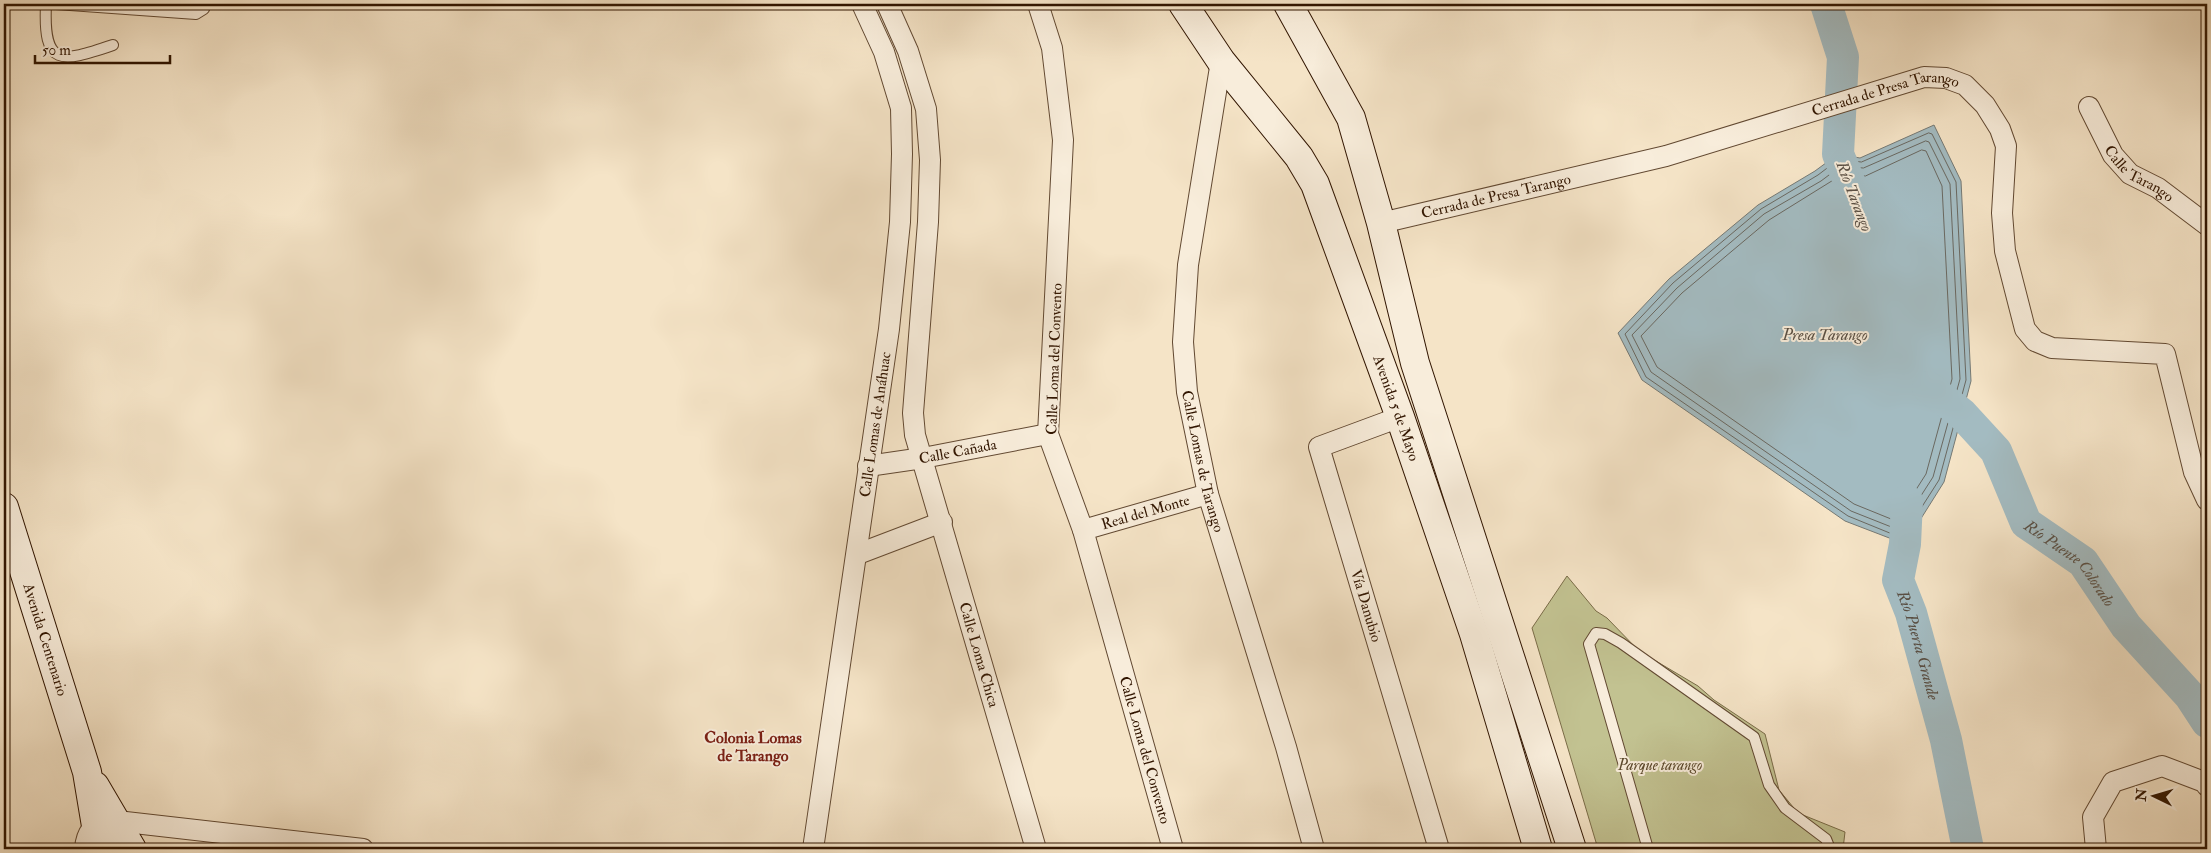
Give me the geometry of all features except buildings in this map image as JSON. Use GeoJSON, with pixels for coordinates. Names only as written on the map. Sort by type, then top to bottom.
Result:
{"type":"FeatureCollection","features":[{"type":"Feature","properties":{"kind":"main road","name":"Avenida 5 de Mayo"},"geometry":{"type":"LineString","coordinates":[[1183,4],[1221,61],[1299,156],[1315,184],[1400,417],[1474,634],[1538,849]]}},
{"type":"Feature","properties":{"kind":"main road","name":"Avenida 5 de Mayo"},"geometry":{"type":"LineString","coordinates":[[1288,4],[1351,118],[1381,223],[1415,363],[1572,849]]}},
{"type":"Feature","properties":{"kind":"main road","name":"Avenida Centenario"},"geometry":{"type":"LineString","coordinates":[[4,506],[87,772],[99,832],[109,849]]}},
{"type":"Feature","properties":{"kind":"main road","name":"Avenida Centenario"},"geometry":{"type":"LineString","coordinates":[[99,832],[132,849]]}},
{"type":"Feature","properties":{"kind":"street","name":"Calle Lomas de Anáhuac"},"geometry":{"type":"LineString","coordinates":[[814,849],[889,329],[900,222],[901,108],[884,52],[861,4]]}},
{"type":"Feature","properties":{"kind":"street"},"geometry":{"type":"LineString","coordinates":[[887,4],[908,51],[926,109],[930,160],[928,222],[913,413],[916,435],[923,458]]}},
{"type":"Feature","properties":{"kind":"street","name":"Calle Loma del Convento"},"geometry":{"type":"LineString","coordinates":[[1038,4],[1052,48],[1063,140],[1048,434],[1082,530],[1173,849]]}},
{"type":"Feature","properties":{"kind":"street","name":"Calle Lomas de Tarango"},"geometry":{"type":"LineString","coordinates":[[1221,61],[1188,265],[1183,342],[1187,392],[1208,494],[1286,747],[1314,849]]}},
{"type":"Feature","properties":{"kind":"street","name":"Cerrada de Presa Tarango"},"geometry":{"type":"LineString","coordinates":[[1381,223],[1666,156],[1924,77],[1946,78],[1965,85],[1985,105],[2000,129],[2006,146],[2002,213],[2005,251],[2025,329],[2035,341],[2052,348],[2165,354],[2194,472],[2207,500]]}},
{"type":"Feature","properties":{"kind":"street","name":"Calle Tarango"},"geometry":{"type":"LineString","coordinates":[[2089,107],[2113,156],[2130,174],[2158,188],[2207,225]]}},
{"type":"Feature","properties":{"kind":"street","name":"Vía Danubio"},"geometry":{"type":"LineString","coordinates":[[1400,417],[1319,447],[1440,849]]}},
{"type":"Feature","properties":{"kind":"street","name":"Calle Cañada"},"geometry":{"type":"LineString","coordinates":[[868,466],[923,458],[1048,434]]}},
{"type":"Feature","properties":{"kind":"street","name":"Calle Loma Chica"},"geometry":{"type":"LineString","coordinates":[[923,458],[1036,849]]}},
{"type":"Feature","properties":{"kind":"street","name":"Real del Monte"},"geometry":{"type":"LineString","coordinates":[[1082,530],[1208,494]]}},
{"type":"Feature","properties":{"kind":"street"},"geometry":{"type":"LineString","coordinates":[[858,554],[942,522]]}},
{"type":"Feature","properties":{"kind":"street"},"geometry":{"type":"LineString","coordinates":[[2096,849],[2093,817],[2113,782],[2162,766],[2204,782],[2207,786]]}},
{"type":"Feature","properties":{"kind":"street"},"geometry":{"type":"LineString","coordinates":[[99,832],[363,849]]}},
{"type":"Feature","properties":{"kind":"lane"},"geometry":{"type":"LineString","coordinates":[[46,4],[47,40],[53,51],[59,56],[68,57],[89,54],[113,45]]}},
{"type":"Feature","properties":{"kind":"lane"},"geometry":{"type":"LineString","coordinates":[[56,4],[196,14],[204,8],[205,4]]}},
{"type":"Feature","properties":{"kind":"lane"},"geometry":{"type":"LineString","coordinates":[[1648,849],[1589,644],[1596,633],[1605,634],[1621,643],[1754,737],[1769,785],[1785,808],[1826,839],[1830,849]]}},
{"type":"Feature","properties":{"kind":"green space","name":"Parque tarango"},"geometry":{"type":"Polygon","coordinates":[[[1567,576],[1596,611],[1607,618],[1639,651],[1698,686],[1714,700],[1765,734],[1779,790],[1798,813],[1845,832],[1843,849],[1598,849],[1532,628],[1567,576]]]}},
{"type":"Feature","properties":{"kind":"water","name":"Presa Tarango"},"geometry":{"type":"Polygon","coordinates":[[[1934,125],[1961,181],[1971,381],[1944,482],[1905,544],[1845,521],[1642,380],[1618,333],[1669,279],[1758,205],[1815,171],[1838,154],[1860,158],[1934,125]]]}},
{"type":"Feature","properties":{"kind":"waterway","name":"Río Tarango"},"geometry":{"type":"LineString","coordinates":[[1826,4],[1843,57],[1838,154],[1855,196]]}},
{"type":"Feature","properties":{"kind":"waterway","name":"Río Puente Colorado"},"geometry":{"type":"LineString","coordinates":[[1928,387],[1962,414],[1996,451],[2026,523],[2083,562],[2126,626],[2190,696],[2207,722]]}},
{"type":"Feature","properties":{"kind":"waterway","name":"Río Puerta Grande"},"geometry":{"type":"LineString","coordinates":[[1907,501],[1905,544],[1898,580],[1911,613],[1946,740],[1968,849]]}},
{"type":"Feature","properties":{"kind":"district","name":"Colonia Lomas de Tarango"},"geometry":{"type":"Point","coordinates":[753,746]}}]}
